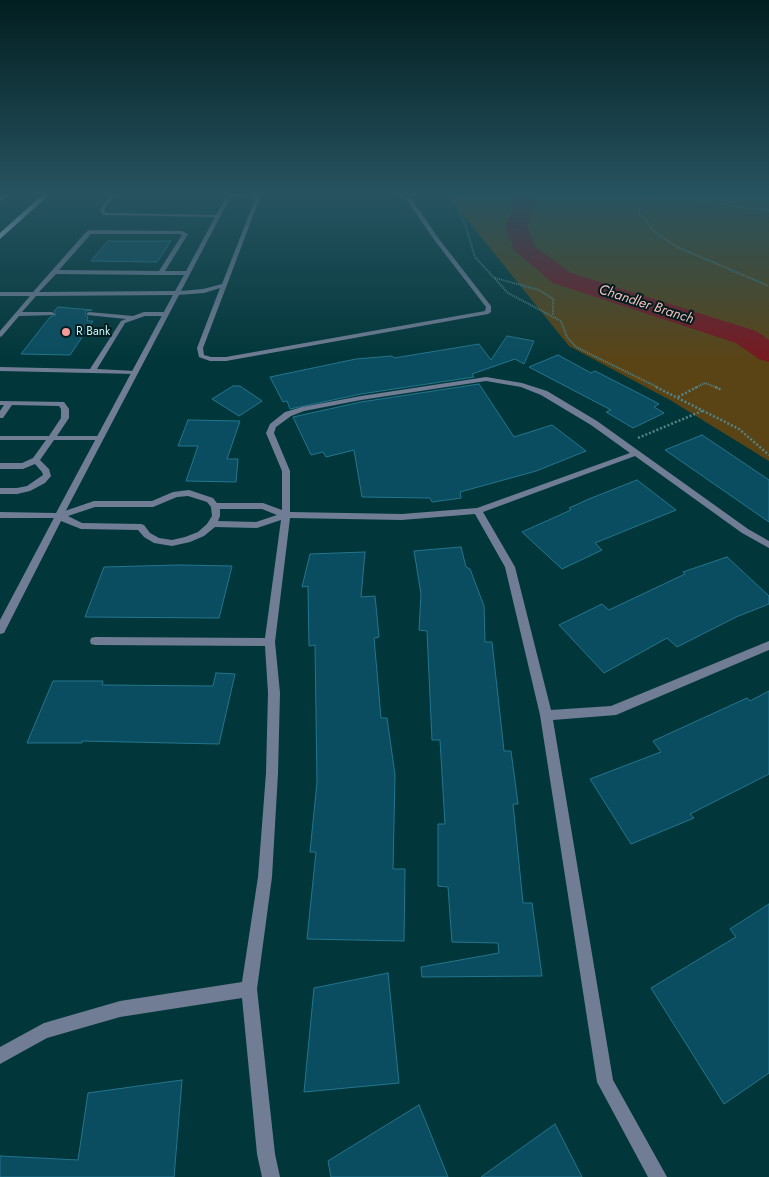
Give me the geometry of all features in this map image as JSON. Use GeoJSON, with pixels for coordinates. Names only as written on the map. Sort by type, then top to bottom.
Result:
{"type":"FeatureCollection","features":[{"type":"Feature","properties":{"kind":"street"},"geometry":{"type":"LineString","coordinates":[[0,335],[74,250]]}},
{"type":"Feature","properties":{"kind":"street"},"geometry":{"type":"LineString","coordinates":[[161,273],[175,250]]}},
{"type":"Feature","properties":{"kind":"street"},"geometry":{"type":"LineString","coordinates":[[0,630],[199,250]]}},
{"type":"Feature","properties":{"kind":"street"},"geometry":{"type":"LineString","coordinates":[[237,250],[200,348],[201,356],[210,359],[226,359],[488,312],[489,307],[445,250]]}},
{"type":"Feature","properties":{"kind":"street"},"geometry":{"type":"LineString","coordinates":[[54,272],[187,273]]}},
{"type":"Feature","properties":{"kind":"street"},"geometry":{"type":"LineString","coordinates":[[0,294],[177,293],[204,291],[223,285]]}},
{"type":"Feature","properties":{"kind":"street"},"geometry":{"type":"LineString","coordinates":[[20,312],[54,312]]}},
{"type":"Feature","properties":{"kind":"street"},"geometry":{"type":"LineString","coordinates":[[90,313],[131,317]]}},
{"type":"Feature","properties":{"kind":"street"},"geometry":{"type":"LineString","coordinates":[[92,371],[123,322],[131,317],[144,314],[166,314]]}},
{"type":"Feature","properties":{"kind":"street"},"geometry":{"type":"LineString","coordinates":[[0,369],[135,373]]}},
{"type":"Feature","properties":{"kind":"street"},"geometry":{"type":"LineString","coordinates":[[271,1177],[266,1154],[250,989],[264,877],[272,773],[274,693],[270,642],[286,515],[286,471],[270,433],[278,420],[302,409],[486,379],[522,385],[544,393],[594,423],[745,531],[769,545]]}},
{"type":"Feature","properties":{"kind":"street"},"geometry":{"type":"LineString","coordinates":[[0,403],[61,404],[64,409],[65,418],[36,460],[23,466],[0,466]]}},
{"type":"Feature","properties":{"kind":"street"},"geometry":{"type":"LineString","coordinates":[[0,416],[10,403]]}},
{"type":"Feature","properties":{"kind":"street"},"geometry":{"type":"LineString","coordinates":[[0,438],[100,438]]}},
{"type":"Feature","properties":{"kind":"street"},"geometry":{"type":"LineString","coordinates":[[212,524],[257,525],[286,515],[402,517],[478,511],[637,453]]}},
{"type":"Feature","properties":{"kind":"street"},"geometry":{"type":"LineString","coordinates":[[0,491],[17,492],[30,488],[42,481],[47,476],[46,471],[36,460]]}},
{"type":"Feature","properties":{"kind":"street"},"geometry":{"type":"LineString","coordinates":[[0,516],[59,516],[94,504],[153,504],[176,494],[201,495],[210,500],[215,506],[216,516],[212,524],[201,534],[187,540],[172,543],[157,541],[146,535],[141,527],[81,526],[59,516]]}},
{"type":"Feature","properties":{"kind":"street"},"geometry":{"type":"LineString","coordinates":[[215,506],[263,506],[286,515]]}},
{"type":"Feature","properties":{"kind":"street"},"geometry":{"type":"LineString","coordinates":[[478,511],[510,567],[546,716],[606,1082],[658,1177]]}},
{"type":"Feature","properties":{"kind":"street"},"geometry":{"type":"LineString","coordinates":[[95,642],[270,642]]}},
{"type":"Feature","properties":{"kind":"street"},"geometry":{"type":"LineString","coordinates":[[546,716],[612,711],[769,645]]}},
{"type":"Feature","properties":{"kind":"street"},"geometry":{"type":"LineString","coordinates":[[0,1056],[44,1031],[120,1009],[250,989]]}},
{"type":"Feature","properties":{"kind":"path"},"geometry":{"type":"LineString","coordinates":[[473,250],[475,257],[494,278],[520,302],[553,315],[561,321],[566,336],[576,346],[739,429],[769,455]]}},
{"type":"Feature","properties":{"kind":"path"},"geometry":{"type":"LineString","coordinates":[[686,250],[713,264],[769,286]]}},
{"type":"Feature","properties":{"kind":"path"},"geometry":{"type":"LineString","coordinates":[[494,278],[539,290],[553,299],[553,315]]}},
{"type":"Feature","properties":{"kind":"path"},"geometry":{"type":"LineString","coordinates":[[677,397],[705,383],[722,390]]}},
{"type":"Feature","properties":{"kind":"path"},"geometry":{"type":"LineString","coordinates":[[623,444],[702,411]]}},
{"type":"Feature","properties":{"kind":"shaded area"},"geometry":{"type":"Polygon","coordinates":[[[491,250],[769,250],[769,461],[670,400],[569,346],[491,250]]]}},
{"type":"Feature","properties":{"kind":"building"},"geometry":{"type":"Polygon","coordinates":[[[100,250],[165,250],[157,262],[91,261],[100,250]]]}},
{"type":"Feature","properties":{"kind":"building","name":"R Bank"},"geometry":{"type":"Polygon","coordinates":[[[58,307],[92,310],[86,311],[85,315],[88,317],[87,321],[93,321],[70,355],[21,354],[50,317],[56,315],[54,311],[58,307]]]}},
{"type":"Feature","properties":{"kind":"building"},"geometry":{"type":"Polygon","coordinates":[[[507,336],[534,341],[524,364],[515,359],[472,374],[474,377],[361,394],[290,409],[287,401],[283,402],[270,377],[356,359],[392,356],[394,358],[479,344],[491,360],[507,336]]]}},
{"type":"Feature","properties":{"kind":"building"},"geometry":{"type":"Polygon","coordinates":[[[558,355],[591,373],[595,371],[659,404],[654,407],[664,413],[633,428],[606,412],[611,410],[529,367],[558,355]]]}},
{"type":"Feature","properties":{"kind":"building"},"geometry":{"type":"Polygon","coordinates":[[[479,384],[514,437],[552,425],[586,451],[536,471],[460,492],[461,498],[432,502],[430,498],[362,497],[354,450],[326,457],[323,452],[311,455],[293,417],[361,402],[479,384]]]}},
{"type":"Feature","properties":{"kind":"building"},"geometry":{"type":"Polygon","coordinates":[[[233,386],[240,386],[262,401],[239,416],[212,399],[233,386]]]}},
{"type":"Feature","properties":{"kind":"building"},"geometry":{"type":"Polygon","coordinates":[[[188,420],[240,421],[227,459],[238,459],[236,482],[186,481],[198,446],[178,446],[188,420]]]}},
{"type":"Feature","properties":{"kind":"building"},"geometry":{"type":"Polygon","coordinates":[[[702,435],[769,480],[769,522],[665,450],[702,435]]]}},
{"type":"Feature","properties":{"kind":"building"},"geometry":{"type":"Polygon","coordinates":[[[637,480],[676,510],[595,543],[602,550],[562,569],[522,532],[571,510],[569,508],[637,480]]]}},
{"type":"Feature","properties":{"kind":"building"},"geometry":{"type":"Polygon","coordinates":[[[461,547],[466,567],[470,569],[484,606],[485,642],[492,642],[504,751],[511,751],[518,804],[513,804],[523,903],[532,903],[542,976],[422,977],[421,967],[499,953],[498,943],[452,942],[448,887],[438,886],[438,824],[445,824],[440,740],[432,740],[427,631],[419,630],[421,594],[414,551],[461,547]]]}},
{"type":"Feature","properties":{"kind":"building"},"geometry":{"type":"Polygon","coordinates":[[[365,552],[361,597],[375,596],[379,637],[374,638],[381,718],[387,718],[395,775],[393,869],[405,869],[404,941],[307,939],[316,852],[310,852],[317,782],[315,645],[309,646],[308,586],[302,587],[310,554],[365,552]]]}},
{"type":"Feature","properties":{"kind":"building"},"geometry":{"type":"Polygon","coordinates":[[[727,557],[769,596],[769,604],[736,617],[677,647],[667,638],[604,673],[559,625],[602,604],[609,610],[685,574],[683,572],[727,557]]]}},
{"type":"Feature","properties":{"kind":"building"},"geometry":{"type":"Polygon","coordinates":[[[232,566],[219,618],[85,617],[104,567],[232,566]]]}},
{"type":"Feature","properties":{"kind":"building"},"geometry":{"type":"Polygon","coordinates":[[[216,673],[235,674],[219,744],[82,741],[82,743],[27,743],[53,681],[103,681],[102,685],[213,686],[216,673]]]}},
{"type":"Feature","properties":{"kind":"building"},"geometry":{"type":"Polygon","coordinates":[[[769,691],[769,774],[690,814],[694,818],[631,844],[590,779],[661,752],[653,741],[747,698],[750,701],[769,691]]]}},
{"type":"Feature","properties":{"kind":"building"},"geometry":{"type":"Polygon","coordinates":[[[769,904],[769,1073],[724,1104],[651,988],[736,937],[730,929],[769,904]]]}},
{"type":"Feature","properties":{"kind":"building"},"geometry":{"type":"Polygon","coordinates":[[[388,973],[399,1083],[304,1092],[314,988],[388,973]]]}},
{"type":"Feature","properties":{"kind":"building"},"geometry":{"type":"Polygon","coordinates":[[[182,1080],[174,1177],[0,1177],[0,1156],[78,1160],[88,1093],[182,1080]]]}},
{"type":"Feature","properties":{"kind":"building"},"geometry":{"type":"Polygon","coordinates":[[[419,1105],[448,1177],[331,1177],[328,1161],[419,1105]]]}},
{"type":"Feature","properties":{"kind":"building"},"geometry":{"type":"Polygon","coordinates":[[[555,1124],[582,1177],[481,1177],[555,1124]]]}},
{"type":"Feature","properties":{"kind":"waterway","name":"Chandler Branch"},"geometry":{"type":"LineString","coordinates":[[525,250],[562,278],[746,337],[769,353]]}},
{"type":"Feature","properties":{"kind":"place","name":"R Bank"},"geometry":{"type":"Point","coordinates":[66,332]}}]}
